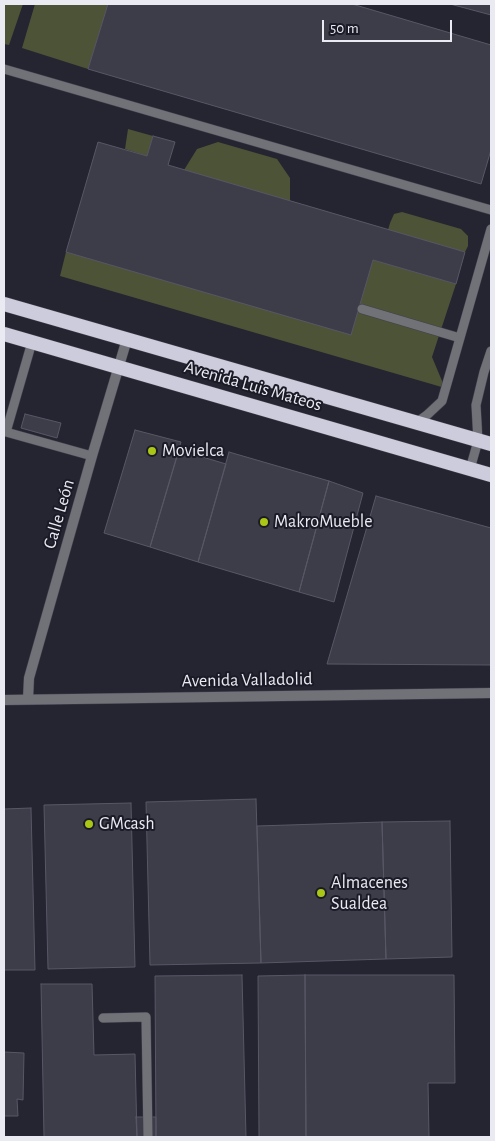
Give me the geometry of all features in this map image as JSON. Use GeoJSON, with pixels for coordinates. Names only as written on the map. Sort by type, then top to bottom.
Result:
{"type":"FeatureCollection","features":[{"type":"Feature","properties":{"kind":"highway","name":"Avenida Luis Mateos"},"geometry":{"type":"LineString","coordinates":[[4,304],[485,443]]}},
{"type":"Feature","properties":{"kind":"highway","name":"Avenida Luis Mateos"},"geometry":{"type":"LineString","coordinates":[[4,334],[491,475]]}},
{"type":"Feature","properties":{"kind":"street","name":"Calle León"},"geometry":{"type":"LineString","coordinates":[[28,699],[29,678],[127,339]]}},
{"type":"Feature","properties":{"kind":"street","name":"Avenida Valladolid"},"geometry":{"type":"LineString","coordinates":[[4,700],[491,693]]}},
{"type":"Feature","properties":{"kind":"lane"},"geometry":{"type":"LineString","coordinates":[[4,69],[491,210]]}},
{"type":"Feature","properties":{"kind":"lane"},"geometry":{"type":"LineString","coordinates":[[416,424],[442,401],[491,229]]}},
{"type":"Feature","properties":{"kind":"lane"},"geometry":{"type":"LineString","coordinates":[[362,309],[460,338]]}},
{"type":"Feature","properties":{"kind":"lane"},"geometry":{"type":"LineString","coordinates":[[32,342],[6,432],[92,456]]}},
{"type":"Feature","properties":{"kind":"lane"},"geometry":{"type":"LineString","coordinates":[[470,469],[485,443],[476,405],[491,351]]}},
{"type":"Feature","properties":{"kind":"lane"},"geometry":{"type":"LineString","coordinates":[[103,1018],[146,1018],[148,1137]]}},
{"type":"Feature","properties":{"kind":"green space"},"geometry":{"type":"Polygon","coordinates":[[[4,4],[23,4],[9,45],[4,44],[4,4]]]}},
{"type":"Feature","properties":{"kind":"green space"},"geometry":{"type":"Polygon","coordinates":[[[35,4],[108,4],[88,69],[22,48],[35,4]]]}},
{"type":"Feature","properties":{"kind":"green space"},"geometry":{"type":"Polygon","coordinates":[[[128,129],[153,136],[147,156],[125,149],[128,129]]]}},
{"type":"Feature","properties":{"kind":"green space"},"geometry":{"type":"Polygon","coordinates":[[[218,142],[277,159],[290,178],[290,201],[184,170],[197,149],[218,142]]]}},
{"type":"Feature","properties":{"kind":"green space"},"geometry":{"type":"Polygon","coordinates":[[[402,212],[461,229],[468,236],[468,246],[465,252],[388,230],[394,214],[402,212]]]}},
{"type":"Feature","properties":{"kind":"green space"},"geometry":{"type":"Polygon","coordinates":[[[66,252],[351,334],[373,260],[456,284],[432,357],[445,388],[60,276],[66,252]]]}},
{"type":"Feature","properties":{"kind":"building"},"geometry":{"type":"Polygon","coordinates":[[[108,4],[352,4],[491,45],[491,150],[481,184],[88,69],[108,4]]]}},
{"type":"Feature","properties":{"kind":"building"},"geometry":{"type":"Polygon","coordinates":[[[450,4],[491,4],[491,15],[450,4]]]}},
{"type":"Feature","properties":{"kind":"building"},"geometry":{"type":"Polygon","coordinates":[[[153,136],[175,142],[168,165],[465,252],[456,284],[373,260],[351,335],[66,252],[98,142],[147,156],[153,136]]]}},
{"type":"Feature","properties":{"kind":"building"},"geometry":{"type":"Polygon","coordinates":[[[25,414],[61,423],[57,438],[21,428],[25,414]]]}},
{"type":"Feature","properties":{"kind":"building"},"geometry":{"type":"Polygon","coordinates":[[[135,430],[181,442],[150,547],[104,533],[135,430]]]}},
{"type":"Feature","properties":{"kind":"building"},"geometry":{"type":"Polygon","coordinates":[[[179,450],[226,464],[198,562],[150,547],[179,450]]]}},
{"type":"Feature","properties":{"kind":"building","name":"MakroMueble"},"geometry":{"type":"Polygon","coordinates":[[[229,452],[329,481],[299,592],[198,562],[229,452]]]}},
{"type":"Feature","properties":{"kind":"building"},"geometry":{"type":"Polygon","coordinates":[[[329,481],[363,493],[334,602],[299,592],[329,481]]]}},
{"type":"Feature","properties":{"kind":"building"},"geometry":{"type":"Polygon","coordinates":[[[376,496],[491,528],[491,665],[327,664],[376,496]]]}},
{"type":"Feature","properties":{"kind":"building"},"geometry":{"type":"Polygon","coordinates":[[[256,799],[261,963],[150,965],[146,802],[256,799]]]}},
{"type":"Feature","properties":{"kind":"building"},"geometry":{"type":"Polygon","coordinates":[[[131,803],[135,967],[48,969],[44,805],[131,803]]]}},
{"type":"Feature","properties":{"kind":"building"},"geometry":{"type":"Polygon","coordinates":[[[31,808],[35,970],[4,970],[4,809],[31,808]]]}},
{"type":"Feature","properties":{"kind":"building"},"geometry":{"type":"Polygon","coordinates":[[[450,821],[452,957],[386,959],[382,822],[450,821]]]}},
{"type":"Feature","properties":{"kind":"building","name":"Almacenes Sualdea"},"geometry":{"type":"Polygon","coordinates":[[[382,822],[386,959],[261,963],[257,826],[382,822]]]}},
{"type":"Feature","properties":{"kind":"building"},"geometry":{"type":"Polygon","coordinates":[[[242,975],[246,1137],[156,1137],[155,976],[242,975]]]}},
{"type":"Feature","properties":{"kind":"building"},"geometry":{"type":"Polygon","coordinates":[[[305,975],[306,1137],[259,1137],[258,976],[305,975]]]}},
{"type":"Feature","properties":{"kind":"building"},"geometry":{"type":"Polygon","coordinates":[[[305,975],[454,975],[455,1083],[428,1083],[429,1137],[306,1137],[305,975]]]}},
{"type":"Feature","properties":{"kind":"building"},"geometry":{"type":"Polygon","coordinates":[[[41,984],[92,984],[94,1055],[135,1054],[137,1137],[44,1137],[41,984]]]}},
{"type":"Feature","properties":{"kind":"building"},"geometry":{"type":"Polygon","coordinates":[[[4,1052],[24,1053],[23,1100],[17,1099],[18,1116],[4,1116],[4,1052]]]}},
{"type":"Feature","properties":{"kind":"building"},"geometry":{"type":"Polygon","coordinates":[[[136,1117],[156,1117],[156,1137],[137,1137],[136,1117]]]}},
{"type":"Feature","properties":{"kind":"place","name":"Movielca"},"geometry":{"type":"Point","coordinates":[152,451]}},
{"type":"Feature","properties":{"kind":"place","name":"MakroMueble"},"geometry":{"type":"Point","coordinates":[264,522]}},
{"type":"Feature","properties":{"kind":"place","name":"GMcash"},"geometry":{"type":"Point","coordinates":[89,824]}},
{"type":"Feature","properties":{"kind":"place","name":"Almacenes Sualdea"},"geometry":{"type":"Point","coordinates":[321,893]}}]}
